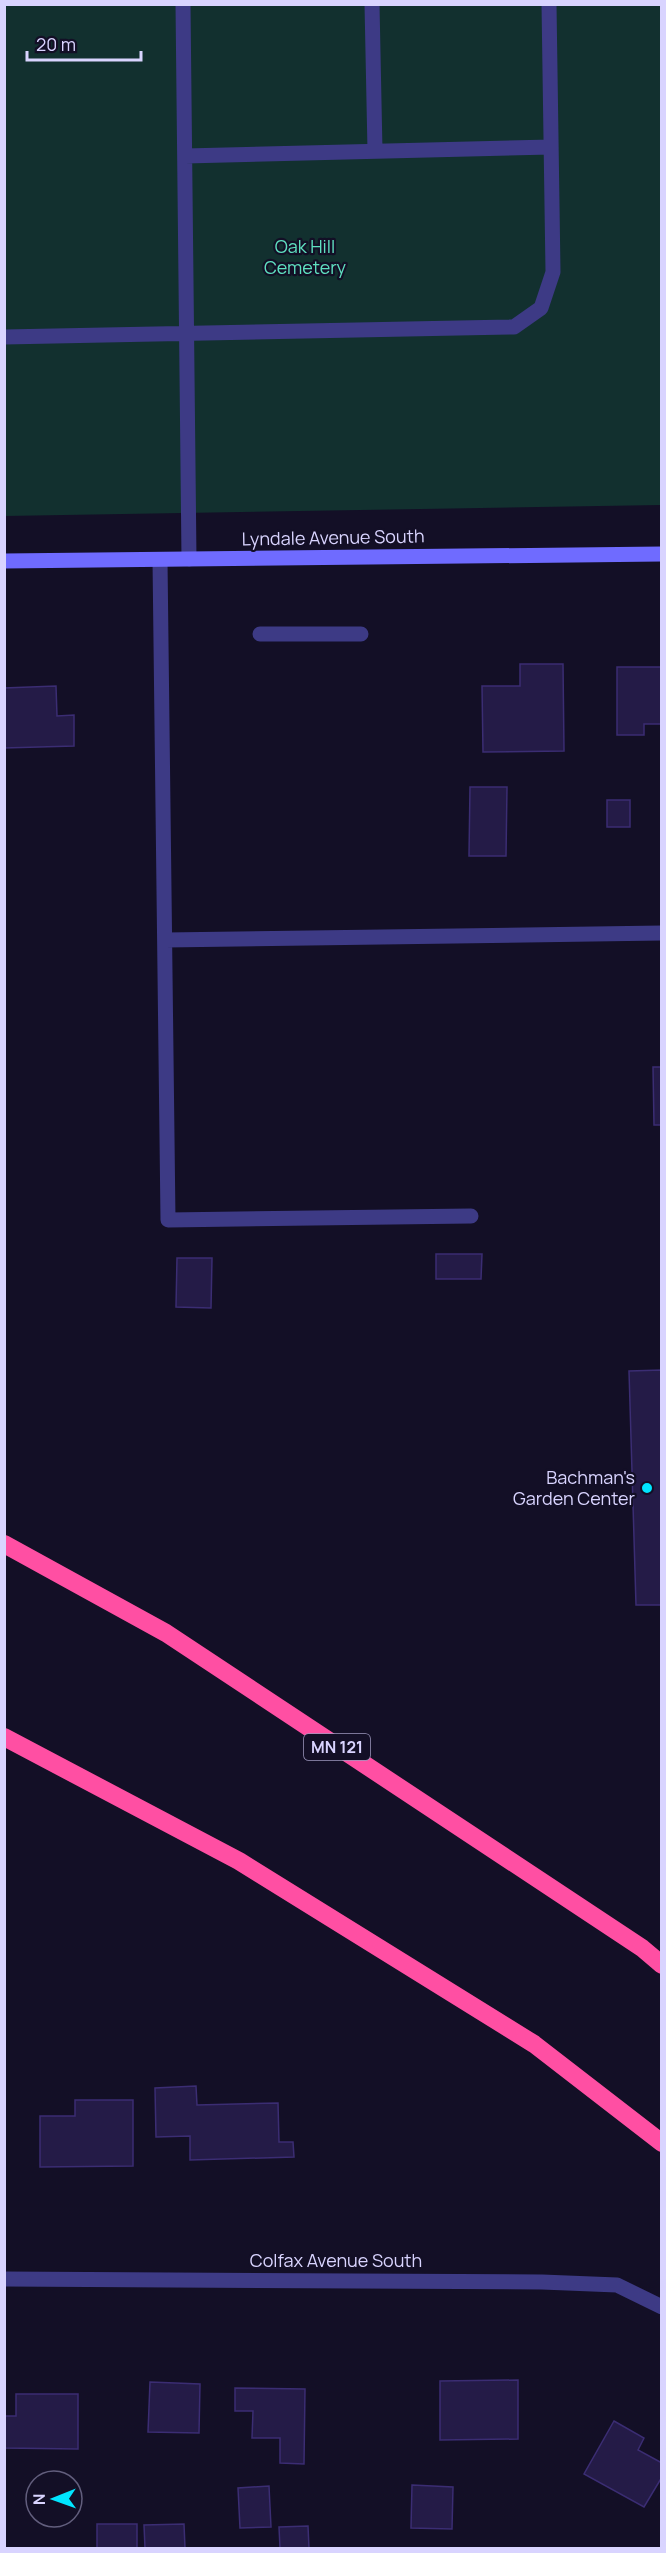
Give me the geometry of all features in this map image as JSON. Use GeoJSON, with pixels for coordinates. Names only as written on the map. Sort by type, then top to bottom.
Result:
{"type":"FeatureCollection","features":[{"type":"Feature","properties":{"kind":"highway","name":"MN 121"},"geometry":{"type":"LineString","coordinates":[[4,1544],[166,1633],[642,1948],[662,1965]]}},
{"type":"Feature","properties":{"kind":"highway"},"geometry":{"type":"LineString","coordinates":[[4,1737],[239,1861],[534,2044],[662,2143]]}},
{"type":"Feature","properties":{"kind":"main road","name":"Lyndale Avenue South"},"geometry":{"type":"LineString","coordinates":[[4,561],[662,554]]}},
{"type":"Feature","properties":{"kind":"street"},"geometry":{"type":"LineString","coordinates":[[183,4],[189,560]]}},
{"type":"Feature","properties":{"kind":"street"},"geometry":{"type":"LineString","coordinates":[[372,4],[375,151]]}},
{"type":"Feature","properties":{"kind":"street"},"geometry":{"type":"LineString","coordinates":[[4,337],[514,327],[541,308],[553,272],[549,4]]}},
{"type":"Feature","properties":{"kind":"street"},"geometry":{"type":"LineString","coordinates":[[185,156],[551,147]]}},
{"type":"Feature","properties":{"kind":"street"},"geometry":{"type":"LineString","coordinates":[[160,560],[168,1220],[471,1216]]}},
{"type":"Feature","properties":{"kind":"street"},"geometry":{"type":"LineString","coordinates":[[260,634],[361,634]]}},
{"type":"Feature","properties":{"kind":"street"},"geometry":{"type":"LineString","coordinates":[[165,940],[662,933]]}},
{"type":"Feature","properties":{"kind":"street","name":"Colfax Avenue South"},"geometry":{"type":"LineString","coordinates":[[4,2279],[530,2282],[617,2285],[662,2307]]}},
{"type":"Feature","properties":{"kind":"green space","name":"Oak Hill Cemetery"},"geometry":{"type":"Polygon","coordinates":[[[4,5],[661,5],[661,505],[5,516],[4,5]]]}},
{"type":"Feature","properties":{"kind":"building"},"geometry":{"type":"Polygon","coordinates":[[[520,664],[563,664],[564,751],[483,752],[482,686],[520,686],[520,664]]]}},
{"type":"Feature","properties":{"kind":"building"},"geometry":{"type":"Polygon","coordinates":[[[617,667],[662,667],[662,724],[644,724],[644,735],[617,735],[617,667]]]}},
{"type":"Feature","properties":{"kind":"building"},"geometry":{"type":"Polygon","coordinates":[[[56,686],[57,716],[74,715],[74,746],[4,748],[4,688],[56,686]]]}},
{"type":"Feature","properties":{"kind":"building"},"geometry":{"type":"Polygon","coordinates":[[[470,787],[507,787],[506,856],[469,856],[470,787]]]}},
{"type":"Feature","properties":{"kind":"building"},"geometry":{"type":"Polygon","coordinates":[[[607,800],[630,800],[630,827],[607,827],[607,800]]]}},
{"type":"Feature","properties":{"kind":"building"},"geometry":{"type":"Polygon","coordinates":[[[653,1067],[662,1067],[662,1125],[654,1125],[653,1067]]]}},
{"type":"Feature","properties":{"kind":"building"},"geometry":{"type":"Polygon","coordinates":[[[436,1254],[482,1254],[481,1279],[436,1279],[436,1254]]]}},
{"type":"Feature","properties":{"kind":"building"},"geometry":{"type":"Polygon","coordinates":[[[177,1258],[212,1258],[211,1308],[176,1307],[177,1258]]]}},
{"type":"Feature","properties":{"kind":"building","name":"Bachman's Garden Center"},"geometry":{"type":"Polygon","coordinates":[[[662,1370],[662,1605],[636,1605],[629,1371],[662,1370]]]}},
{"type":"Feature","properties":{"kind":"building"},"geometry":{"type":"Polygon","coordinates":[[[196,2086],[197,2105],[278,2103],[279,2142],[293,2142],[294,2157],[190,2160],[190,2136],[156,2137],[155,2088],[196,2086]]]}},
{"type":"Feature","properties":{"kind":"building"},"geometry":{"type":"Polygon","coordinates":[[[75,2100],[133,2100],[133,2166],[40,2167],[40,2116],[75,2116],[75,2100]]]}},
{"type":"Feature","properties":{"kind":"building"},"geometry":{"type":"Polygon","coordinates":[[[518,2380],[518,2439],[440,2440],[440,2381],[518,2380]]]}},
{"type":"Feature","properties":{"kind":"building"},"geometry":{"type":"Polygon","coordinates":[[[150,2382],[200,2384],[199,2433],[148,2432],[150,2382]]]}},
{"type":"Feature","properties":{"kind":"building"},"geometry":{"type":"Polygon","coordinates":[[[235,2388],[305,2389],[304,2464],[280,2463],[280,2438],[252,2438],[253,2411],[235,2411],[235,2388]]]}},
{"type":"Feature","properties":{"kind":"building"},"geometry":{"type":"Polygon","coordinates":[[[16,2394],[78,2394],[78,2449],[4,2448],[4,2416],[16,2416],[16,2394]]]}},
{"type":"Feature","properties":{"kind":"building"},"geometry":{"type":"Polygon","coordinates":[[[614,2421],[644,2438],[638,2450],[662,2463],[662,2477],[644,2507],[584,2474],[614,2421]]]}},
{"type":"Feature","properties":{"kind":"building"},"geometry":{"type":"Polygon","coordinates":[[[412,2485],[453,2487],[452,2529],[411,2528],[412,2485]]]}},
{"type":"Feature","properties":{"kind":"building"},"geometry":{"type":"Polygon","coordinates":[[[269,2486],[271,2527],[240,2528],[238,2488],[269,2486]]]}},
{"type":"Feature","properties":{"kind":"building"},"geometry":{"type":"Polygon","coordinates":[[[97,2524],[137,2524],[137,2548],[97,2548],[97,2524]]]}},
{"type":"Feature","properties":{"kind":"building"},"geometry":{"type":"Polygon","coordinates":[[[184,2524],[185,2548],[145,2548],[144,2525],[184,2524]]]}},
{"type":"Feature","properties":{"kind":"building"},"geometry":{"type":"Polygon","coordinates":[[[308,2526],[309,2548],[280,2548],[279,2527],[308,2526]]]}},
{"type":"Feature","properties":{"kind":"place","name":"Bachman's Garden Center"},"geometry":{"type":"Point","coordinates":[647,1488]}}]}
